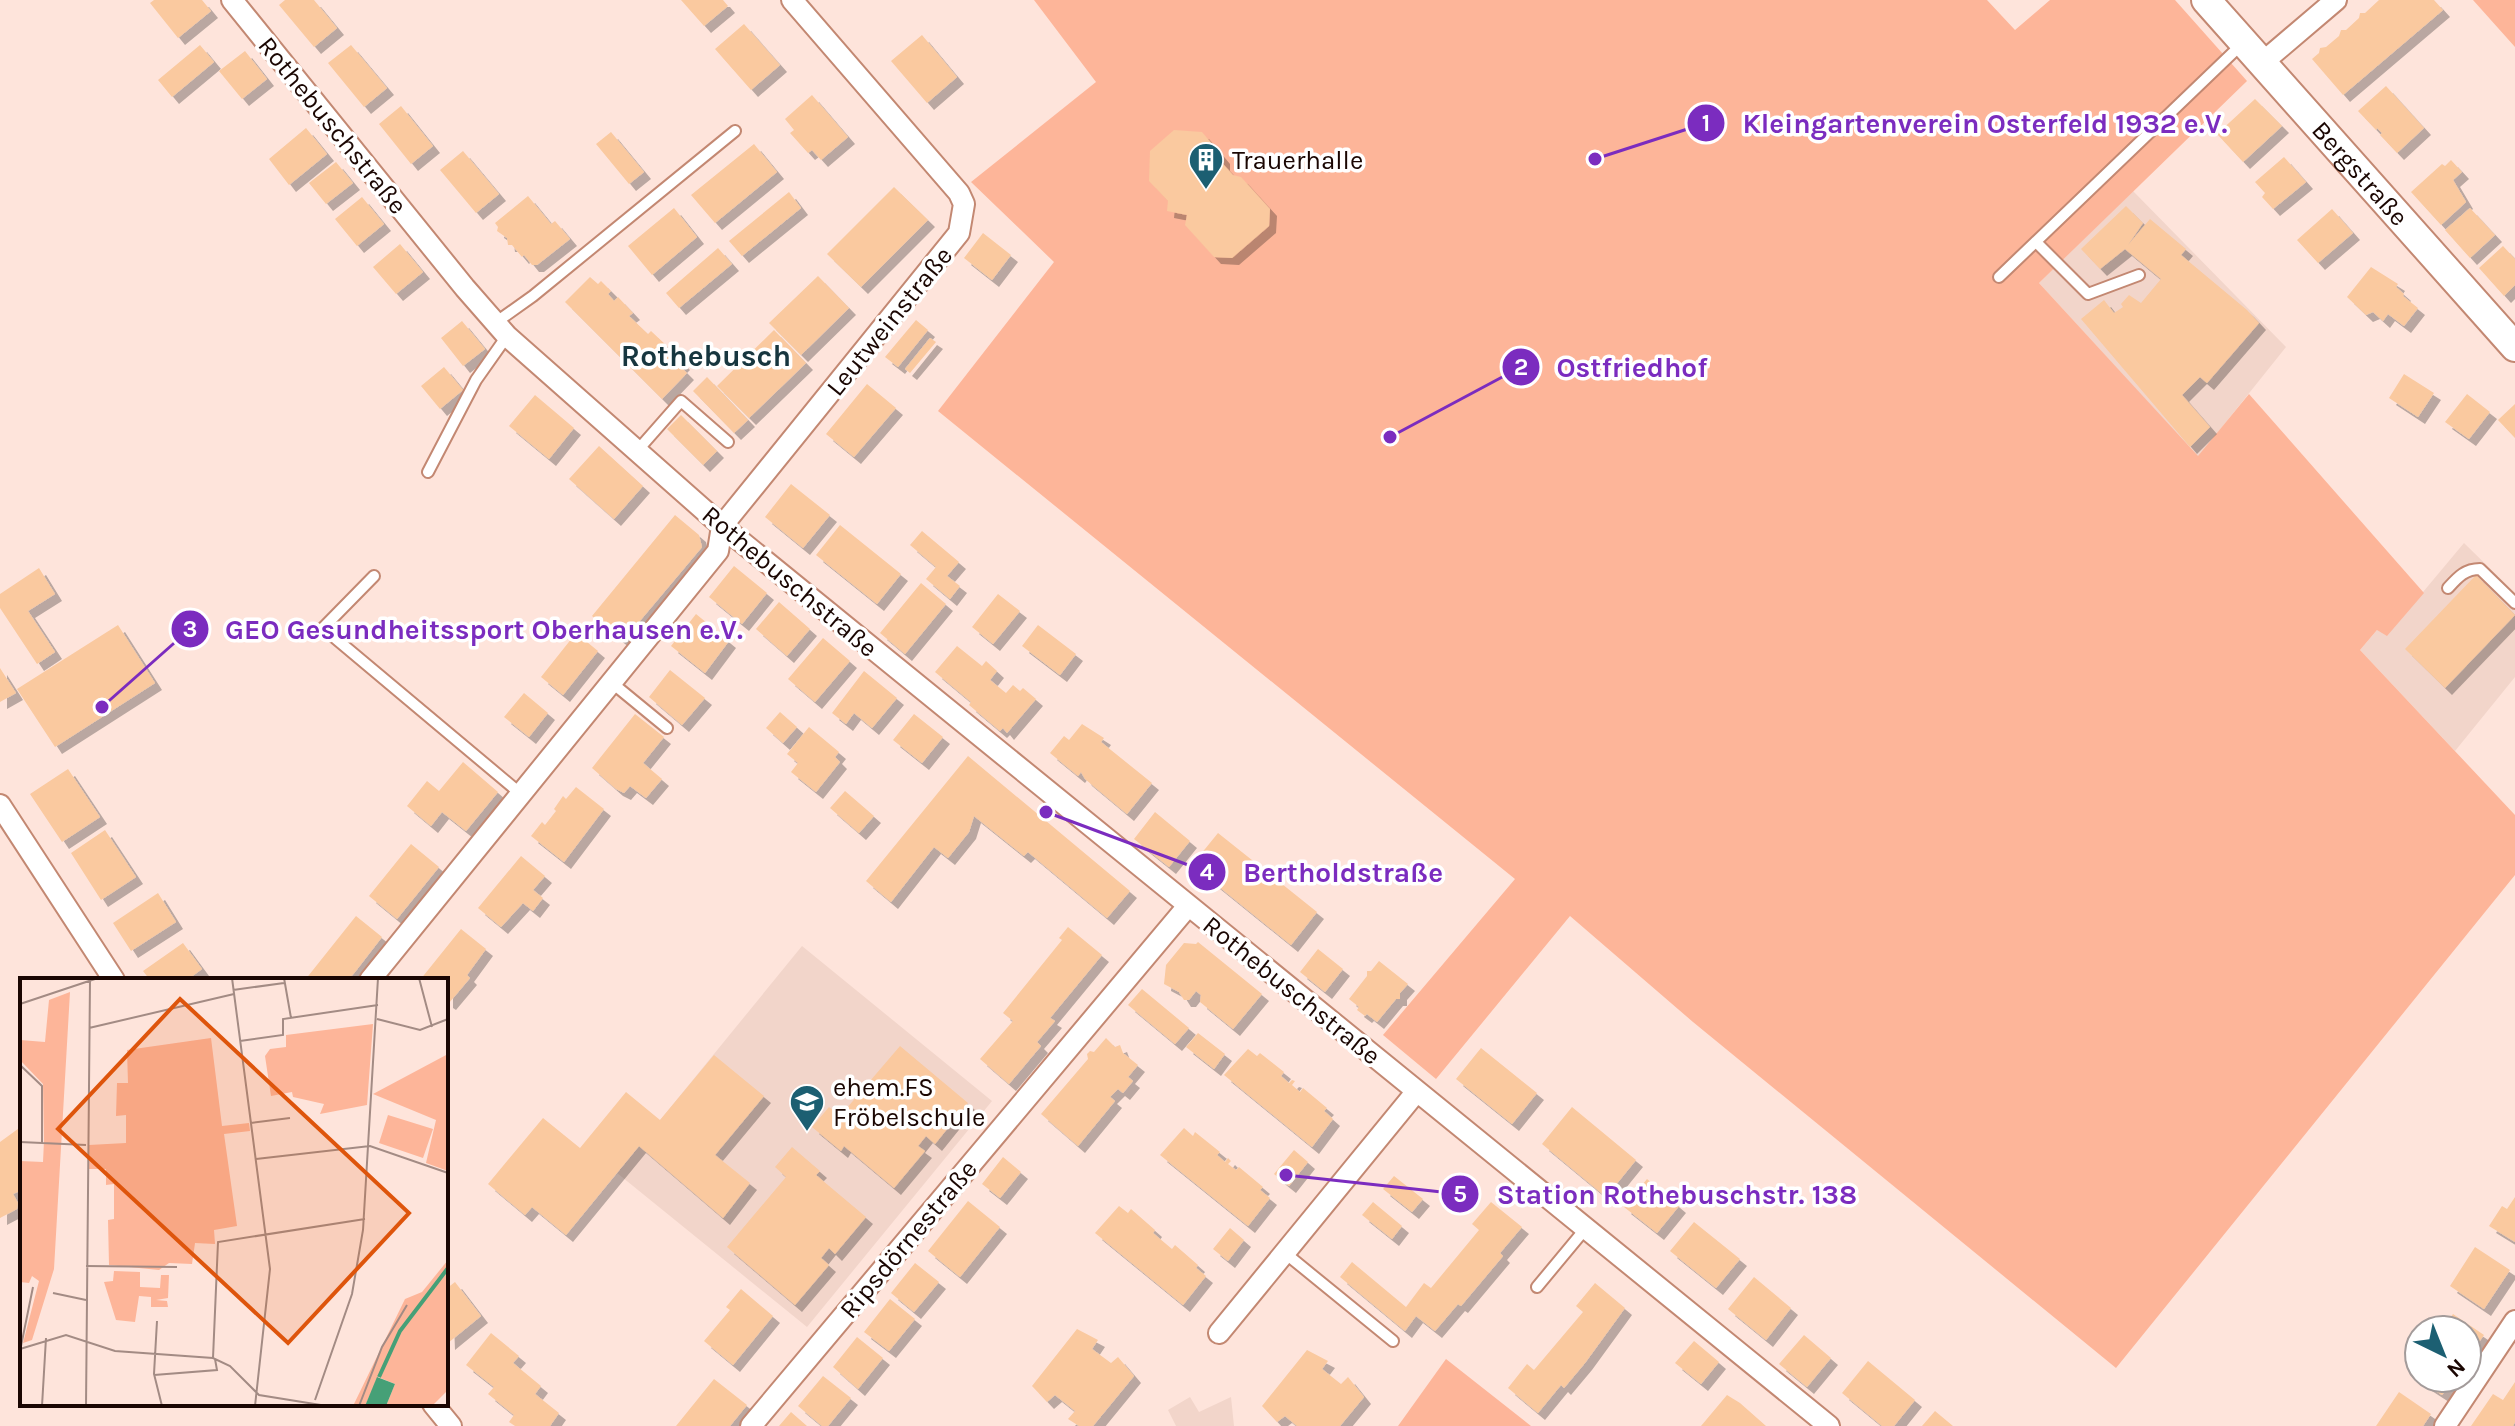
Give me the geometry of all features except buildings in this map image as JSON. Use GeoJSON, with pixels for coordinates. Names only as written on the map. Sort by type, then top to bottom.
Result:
{"type":"FeatureCollection","features":[{"type":"Feature","properties":{"kind":"street","name":"Rothebuschstraße"},"geometry":{"type":"LineString","coordinates":[[232,0],[501,330],[722,526],[1829,1426]]}},
{"type":"Feature","properties":{"kind":"street","name":"Leutweinstraße"},"geometry":{"type":"LineString","coordinates":[[372,978],[718,551],[722,526],[959,233],[964,204],[950,181],[792,0]]}},
{"type":"Feature","properties":{"kind":"street","name":"Bergstraße"},"geometry":{"type":"LineString","coordinates":[[2206,0],[2515,347]]}},
{"type":"Feature","properties":{"kind":"street"},"geometry":{"type":"LineString","coordinates":[[2253,52],[2336,0]]}},
{"type":"Feature","properties":{"kind":"street"},"geometry":{"type":"LineString","coordinates":[[0,805],[113,978]]}},
{"type":"Feature","properties":{"kind":"street","name":"Ripsdörnestraße"},"geometry":{"type":"LineString","coordinates":[[751,1426],[1188,906]]}},
{"type":"Feature","properties":{"kind":"street"},"geometry":{"type":"LineString","coordinates":[[1219,1333],[1417,1091]]}},
{"type":"Feature","properties":{"kind":"street"},"geometry":{"type":"LineString","coordinates":[[2445,1426],[2515,1321]]}},
{"type":"Feature","properties":{"kind":"street"},"geometry":{"type":"LineString","coordinates":[[435,1406],[451,1426]]}},
{"type":"Feature","properties":{"kind":"lane"},"geometry":{"type":"LineString","coordinates":[[1999,277],[2253,52]]}},
{"type":"Feature","properties":{"kind":"lane"},"geometry":{"type":"LineString","coordinates":[[428,472],[501,330],[533,296],[735,131]]}},
{"type":"Feature","properties":{"kind":"lane"},"geometry":{"type":"LineString","coordinates":[[2036,242],[2088,294],[2139,275]]}},
{"type":"Feature","properties":{"kind":"lane"},"geometry":{"type":"LineString","coordinates":[[637,451],[681,401],[728,442]]}},
{"type":"Feature","properties":{"kind":"lane"},"geometry":{"type":"LineString","coordinates":[[2448,588],[2461,574],[2480,569],[2515,603]]}},
{"type":"Feature","properties":{"kind":"lane"},"geometry":{"type":"LineString","coordinates":[[374,576],[323,628],[521,794]]}},
{"type":"Feature","properties":{"kind":"lane"},"geometry":{"type":"LineString","coordinates":[[611,682],[667,728]]}},
{"type":"Feature","properties":{"kind":"lane"},"geometry":{"type":"LineString","coordinates":[[1537,1287],[1586,1228]]}},
{"type":"Feature","properties":{"kind":"lane"},"geometry":{"type":"LineString","coordinates":[[1285,1253],[1393,1341]]}},
{"type":"Feature","properties":{"kind":"shaded area"},"geometry":{"type":"Polygon","coordinates":[[[1034,0],[1987,0],[2015,30],[2050,0],[2175,0],[2247,81],[2039,283],[2198,456],[2249,394],[2424,593],[2387,636],[2377,630],[2360,650],[2515,815],[2515,875],[2116,1368],[1693,1022],[1570,916],[1436,1079],[1383,1035],[1515,879],[938,411],[1054,262],[971,182],[1096,82],[1034,0]]]}},
{"type":"Feature","properties":{"kind":"shaded area"},"geometry":{"type":"Polygon","coordinates":[[[2473,0],[2515,0],[2515,47],[2473,0]]]}},
{"type":"Feature","properties":{"kind":"shaded area"},"geometry":{"type":"Polygon","coordinates":[[[2133,191],[2286,347],[2198,457],[2039,283],[2133,191]]]}},
{"type":"Feature","properties":{"kind":"shaded area"},"geometry":{"type":"Polygon","coordinates":[[[2464,543],[2515,593],[2515,677],[2455,751],[2360,650],[2378,629],[2387,635],[2464,543]]]}},
{"type":"Feature","properties":{"kind":"shaded area","name":"ehem.FS Fröbelschule"},"geometry":{"type":"Polygon","coordinates":[[[802,946],[992,1101],[807,1327],[617,1173],[802,946]]]}},
{"type":"Feature","properties":{"kind":"shaded area"},"geometry":{"type":"Polygon","coordinates":[[[1446,1359],[1531,1426],[1398,1426],[1446,1359]]]}},
{"type":"Feature","properties":{"kind":"shaded area"},"geometry":{"type":"Polygon","coordinates":[[[1190,1397],[1199,1412],[1231,1397],[1234,1426],[1176,1426],[1168,1410],[1190,1397]]]}},
{"type":"Feature","properties":{"kind":"place","name":"Kleingartenverein Osterfeld 1932 e.V."},"geometry":{"type":"Point","coordinates":[1595,159]}},
{"type":"Feature","properties":{"kind":"place","name":"Trauerhalle"},"geometry":{"type":"Point","coordinates":[1206,191]}},
{"type":"Feature","properties":{"kind":"place","name":"Ostfriedhof"},"geometry":{"type":"Point","coordinates":[1390,437]}},
{"type":"Feature","properties":{"kind":"place","name":"GEO Gesundheitssport Oberhausen e.V."},"geometry":{"type":"Point","coordinates":[102,707]}},
{"type":"Feature","properties":{"kind":"place","name":"Bertholdstraße"},"geometry":{"type":"Point","coordinates":[1046,812]}},
{"type":"Feature","properties":{"kind":"place","name":"ehem.FS Fröbelschule"},"geometry":{"type":"Point","coordinates":[807,1133]}},
{"type":"Feature","properties":{"kind":"place","name":"Station Rothebuschstr. 138"},"geometry":{"type":"Point","coordinates":[1286,1175]}},
{"type":"Feature","properties":{"kind":"district","name":"Rothebusch"},"geometry":{"type":"Point","coordinates":[706,356]}}]}
